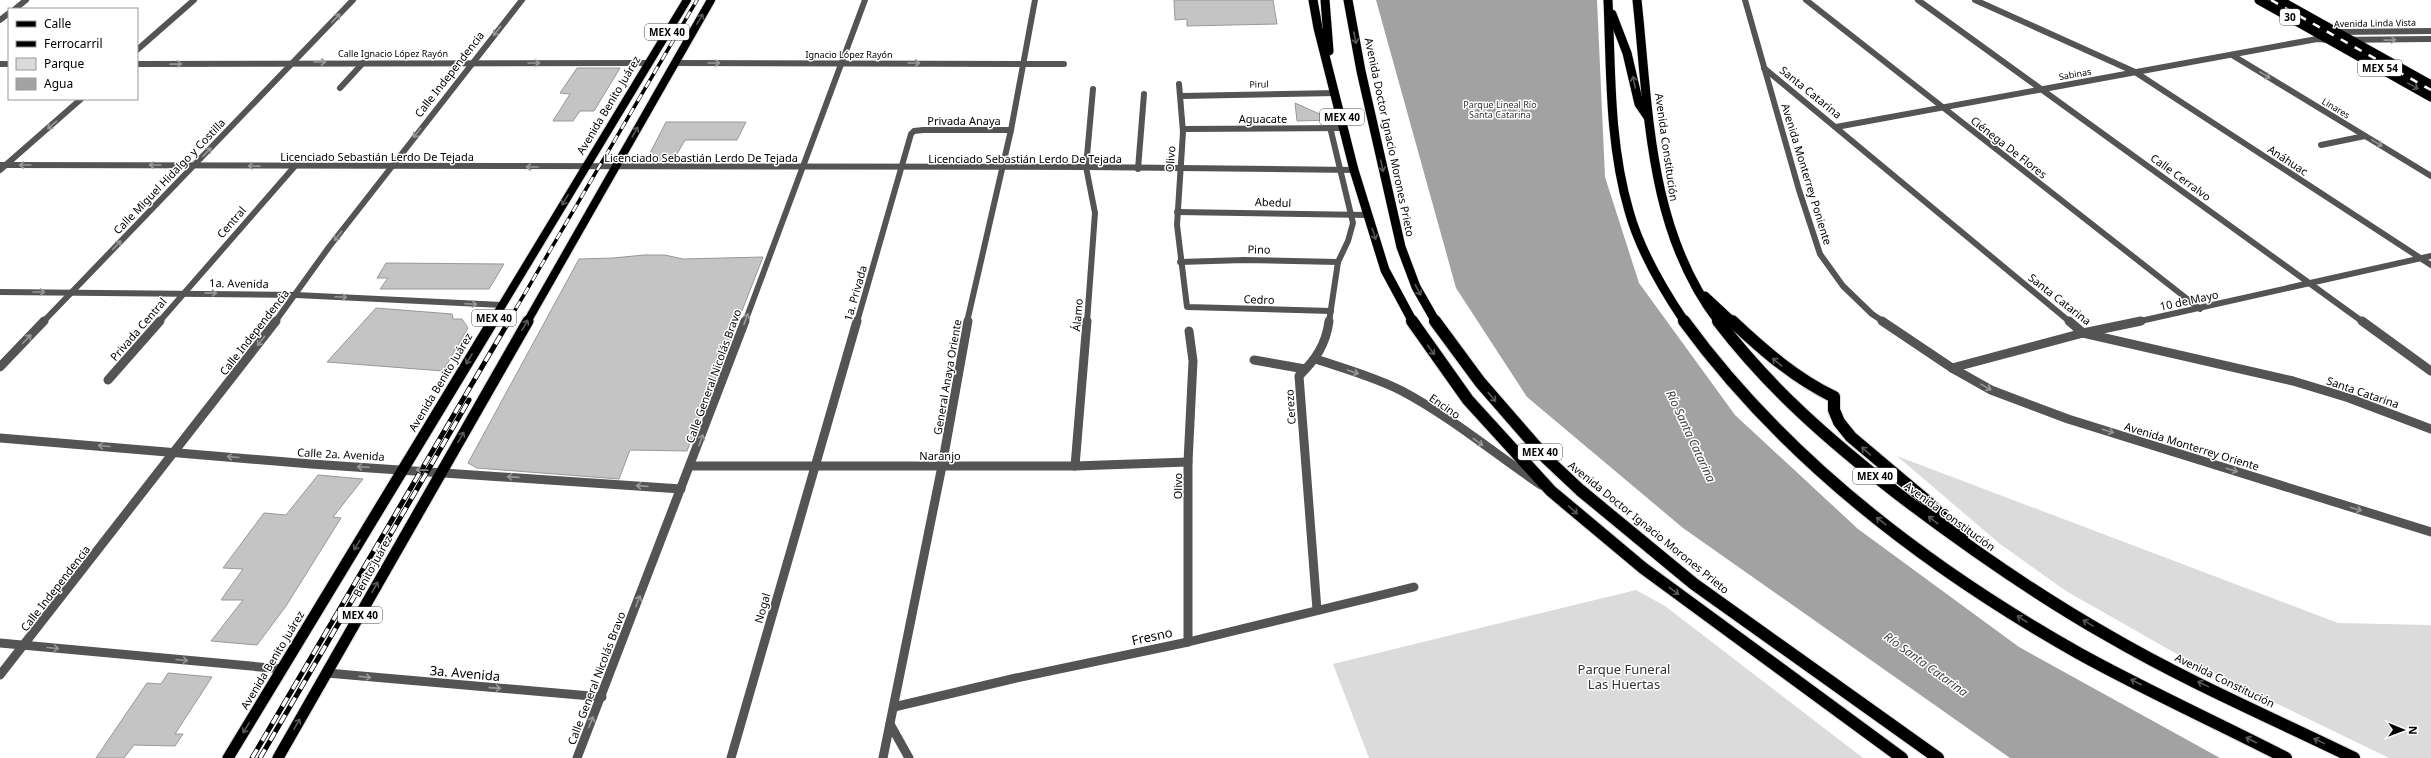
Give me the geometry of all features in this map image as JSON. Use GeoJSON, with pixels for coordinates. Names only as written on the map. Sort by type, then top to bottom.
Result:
{"type":"FeatureCollection","features":[{"type":"Feature","properties":{"kind":"highway","name":"MEX 40"},"geometry":{"type":"LineString","coordinates":[[1313,0],[1318,28],[1336,93],[1354,170],[1394,288],[1425,341],[1468,400],[1551,491],[1643,568],[1902,758]]}},
{"type":"Feature","properties":{"kind":"highway"},"geometry":{"type":"LineString","coordinates":[[1325,0],[1331,78]]}},
{"type":"Feature","properties":{"kind":"highway","name":"Avenida Doctor Ignacio Morones Prieto"},"geometry":{"type":"LineString","coordinates":[[1348,0],[1366,94],[1401,247],[1416,287],[1437,323],[1480,382],[1542,454],[1580,490],[1694,584],[1938,758]]}},
{"type":"Feature","properties":{"kind":"highway","name":"Avenida Constitución"},"geometry":{"type":"LineString","coordinates":[[1638,0],[1649,117],[1660,198],[1676,246],[1697,290],[1733,342],[1806,420],[1868,471],[1977,552],[2054,603],[2140,653],[2354,758]]}},
{"type":"Feature","properties":{"kind":"highway","name":"30"},"geometry":{"type":"LineString","coordinates":[[2259,0],[2318,36]]}},
{"type":"Feature","properties":{"kind":"highway","name":"30"},"geometry":{"type":"LineString","coordinates":[[2279,0],[2336,32]]}},
{"type":"Feature","properties":{"kind":"highway","name":"MEX 40"},"geometry":{"type":"LineString","coordinates":[[1609,4],[1613,115],[1620,178],[1630,214],[1641,244],[1681,315],[1703,346],[1742,394],[1797,449],[1863,507],[1913,545],[1986,596],[2083,655],[2286,758]]}},
{"type":"Feature","properties":{"kind":"highway"},"geometry":{"type":"LineString","coordinates":[[1609,4],[1627,53],[1639,104],[1649,117]]}},
{"type":"Feature","properties":{"kind":"highway","name":"MEX 54"},"geometry":{"type":"LineString","coordinates":[[2336,32],[2431,85]]}},
{"type":"Feature","properties":{"kind":"highway","name":"MEX 54"},"geometry":{"type":"LineString","coordinates":[[2318,36],[2330,40],[2431,96]]}},
{"type":"Feature","properties":{"kind":"highway"},"geometry":{"type":"LineString","coordinates":[[1697,290],[1786,370],[1809,387],[1834,397],[1834,410],[1839,422],[1851,437],[1927,501],[1977,552]]}},
{"type":"Feature","properties":{"kind":"main road","name":"Avenida Benito Juárez"},"geometry":{"type":"LineString","coordinates":[[228,758],[686,0]]}},
{"type":"Feature","properties":{"kind":"main road","name":"MEX 40"},"geometry":{"type":"LineString","coordinates":[[441,471],[711,0]]}},
{"type":"Feature","properties":{"kind":"main road","name":"Benito Juárez"},"geometry":{"type":"LineString","coordinates":[[278,758],[441,471]]}},
{"type":"Feature","properties":{"kind":"street"},"geometry":{"type":"LineString","coordinates":[[16,8],[26,0]]}},
{"type":"Feature","properties":{"kind":"street"},"geometry":{"type":"LineString","coordinates":[[138,49],[194,0]]}},
{"type":"Feature","properties":{"kind":"street","name":"Calle Miguel Hidalgo y Costilla"},"geometry":{"type":"LineString","coordinates":[[0,367],[353,0]]}},
{"type":"Feature","properties":{"kind":"street","name":"Calle Independencia"},"geometry":{"type":"LineString","coordinates":[[0,675],[296,295],[329,247],[391,166],[522,0]]}},
{"type":"Feature","properties":{"kind":"street","name":"Calle General Nicolás Bravo"},"geometry":{"type":"LineString","coordinates":[[577,758],[691,466],[865,0]]}},
{"type":"Feature","properties":{"kind":"street","name":"General Anaya Oriente"},"geometry":{"type":"LineString","coordinates":[[884,758],[942,466],[967,324],[1011,130],[1034,0]]}},
{"type":"Feature","properties":{"kind":"street","name":"Avenida Monterrey Poniente"},"geometry":{"type":"LineString","coordinates":[[1745,0],[1807,217],[1820,254],[1843,286],[1872,314],[1952,368]]}},
{"type":"Feature","properties":{"kind":"street","name":"Ciénega De Flores"},"geometry":{"type":"LineString","coordinates":[[1806,0],[2200,309]]}},
{"type":"Feature","properties":{"kind":"street","name":"Calle Cerralvo"},"geometry":{"type":"LineString","coordinates":[[1918,0],[2431,371]]}},
{"type":"Feature","properties":{"kind":"street"},"geometry":{"type":"LineString","coordinates":[[1975,0],[2135,72]]}},
{"type":"Feature","properties":{"kind":"street"},"geometry":{"type":"LineString","coordinates":[[0,20],[8,14]]}},
{"type":"Feature","properties":{"kind":"street","name":"Avenida Linda Vista"},"geometry":{"type":"LineString","coordinates":[[2318,36],[2336,32],[2431,31]]}},
{"type":"Feature","properties":{"kind":"street","name":"Sabinas"},"geometry":{"type":"LineString","coordinates":[[1836,126],[2232,55],[2318,36]]}},
{"type":"Feature","properties":{"kind":"street","name":"Avenida Linda Vista"},"geometry":{"type":"LineString","coordinates":[[2330,40],[2431,40]]}},
{"type":"Feature","properties":{"kind":"street","name":"Linares"},"geometry":{"type":"LineString","coordinates":[[2232,55],[2431,176]]}},
{"type":"Feature","properties":{"kind":"street","name":"Calle Ignacio López Rayón"},"geometry":{"type":"LineString","coordinates":[[138,64],[294,62],[648,63]]}},
{"type":"Feature","properties":{"kind":"street"},"geometry":{"type":"LineString","coordinates":[[340,88],[363,62]]}},
{"type":"Feature","properties":{"kind":"street","name":"Ignacio López Rayón"},"geometry":{"type":"LineString","coordinates":[[675,63],[1064,64]]}},
{"type":"Feature","properties":{"kind":"street","name":"Santa Catarina"},"geometry":{"type":"LineString","coordinates":[[1764,68],[1836,126],[2083,333],[2293,381],[2349,398],[2431,428]]}},
{"type":"Feature","properties":{"kind":"street","name":"Anáhuac"},"geometry":{"type":"LineString","coordinates":[[2135,72],[2431,265]]}},
{"type":"Feature","properties":{"kind":"street","name":"Olivo"},"geometry":{"type":"LineString","coordinates":[[1179,84],[1182,96],[1182,129],[1178,212],[1180,262],[1187,307]]}},
{"type":"Feature","properties":{"kind":"street","name":"Álamo"},"geometry":{"type":"LineString","coordinates":[[1075,466],[1095,213],[1086,167],[1094,89]]}},
{"type":"Feature","properties":{"kind":"street","name":"Pirul"},"geometry":{"type":"LineString","coordinates":[[1182,96],[1336,93]]}},
{"type":"Feature","properties":{"kind":"street"},"geometry":{"type":"LineString","coordinates":[[1138,169],[1144,94]]}},
{"type":"Feature","properties":{"kind":"street"},"geometry":{"type":"LineString","coordinates":[[2,167],[80,100]]}},
{"type":"Feature","properties":{"kind":"street","name":"Cerezo"},"geometry":{"type":"LineString","coordinates":[[1317,610],[1299,376],[1316,359],[1326,335],[1331,312],[1338,262],[1351,230],[1351,215],[1330,127]]}},
{"type":"Feature","properties":{"kind":"street","name":"Aguacate"},"geometry":{"type":"LineString","coordinates":[[1182,129],[1344,128]]}},
{"type":"Feature","properties":{"kind":"street","name":"Privada Anaya"},"geometry":{"type":"LineString","coordinates":[[918,130],[1011,130]]}},
{"type":"Feature","properties":{"kind":"street","name":"1a. Privada"},"geometry":{"type":"LineString","coordinates":[[815,465],[911,134],[918,130]]}},
{"type":"Feature","properties":{"kind":"street"},"geometry":{"type":"LineString","coordinates":[[2320,145],[2365,136]]}},
{"type":"Feature","properties":{"kind":"street","name":"Licenciado Sebastián Lerdo De Tejada"},"geometry":{"type":"LineString","coordinates":[[2,167],[194,165],[1086,167],[1138,169],[1354,170]]}},
{"type":"Feature","properties":{"kind":"street","name":"Central"},"geometry":{"type":"LineString","coordinates":[[184,293],[295,166]]}},
{"type":"Feature","properties":{"kind":"street","name":"Abedul"},"geometry":{"type":"LineString","coordinates":[[1178,212],[1368,215]]}},
{"type":"Feature","properties":{"kind":"street","name":"10 de Mayo"},"geometry":{"type":"LineString","coordinates":[[1952,368],[2083,333],[2200,309],[2431,256]]}},
{"type":"Feature","properties":{"kind":"street","name":"Pino"},"geometry":{"type":"LineString","coordinates":[[1180,262],[1244,260],[1338,262]]}},
{"type":"Feature","properties":{"kind":"street","name":"1a. Avenida"},"geometry":{"type":"LineString","coordinates":[[0,292],[296,295],[502,305]]}},
{"type":"Feature","properties":{"kind":"street","name":"Privada Central"},"geometry":{"type":"LineString","coordinates":[[108,380],[184,293]]}},
{"type":"Feature","properties":{"kind":"street","name":"Cedro"},"geometry":{"type":"LineString","coordinates":[[1187,307],[1331,312]]}},
{"type":"Feature","properties":{"kind":"street","name":"Olivo"},"geometry":{"type":"LineString","coordinates":[[1188,642],[1188,462],[1193,361],[1189,331]]}},
{"type":"Feature","properties":{"kind":"street","name":"Encino"},"geometry":{"type":"LineString","coordinates":[[1316,359],[1400,390],[1427,406],[1500,458],[1551,491]]}},
{"type":"Feature","properties":{"kind":"street"},"geometry":{"type":"LineString","coordinates":[[1254,360],[1305,369]]}},
{"type":"Feature","properties":{"kind":"street","name":"Avenida Monterrey Oriente"},"geometry":{"type":"LineString","coordinates":[[1952,368],[1991,390],[2068,419],[2431,532]]}},
{"type":"Feature","properties":{"kind":"street","name":"Calle 2a. Avenida"},"geometry":{"type":"LineString","coordinates":[[0,438],[311,464],[441,471],[681,489]]}},
{"type":"Feature","properties":{"kind":"street","name":"Naranjo"},"geometry":{"type":"LineString","coordinates":[[691,466],[1075,466],[1188,462]]}},
{"type":"Feature","properties":{"kind":"street","name":"Nogal"},"geometry":{"type":"LineString","coordinates":[[731,758],[815,465]]}},
{"type":"Feature","properties":{"kind":"street","name":"Fresno"},"geometry":{"type":"LineString","coordinates":[[894,707],[1016,678],[1188,642],[1414,587]]}},
{"type":"Feature","properties":{"kind":"street"},"geometry":{"type":"LineString","coordinates":[[0,643],[282,669]]}},
{"type":"Feature","properties":{"kind":"street","name":"3a. Avenida"},"geometry":{"type":"LineString","coordinates":[[327,673],[602,697]]}},
{"type":"Feature","properties":{"kind":"street"},"geometry":{"type":"LineString","coordinates":[[890,724],[908,758]]}},
{"type":"Feature","properties":{"kind":"green space"},"geometry":{"type":"Polygon","coordinates":[[[1897,456],[2338,623],[2431,625],[2431,758],[2389,758],[2189,661],[2066,591],[2000,544],[1897,456]]]}},
{"type":"Feature","properties":{"kind":"green space","name":"Parque Funeral Las Huertas"},"geometry":{"type":"Polygon","coordinates":[[[1636,590],[1665,606],[1863,758],[1369,758],[1333,664],[1636,590]]]}},
{"type":"Feature","properties":{"kind":"water","name":"Río Santa Catarina"},"geometry":{"type":"Polygon","coordinates":[[[1376,0],[1597,0],[1605,177],[1639,283],[1735,415],[1858,529],[2019,647],[2220,758],[2010,758],[1683,528],[1527,397],[1456,288],[1376,0]]]}},
{"type":"Feature","properties":{"kind":"building"},"geometry":{"type":"Polygon","coordinates":[[[1174,0],[1273,0],[1277,24],[1187,26],[1187,19],[1175,20],[1174,0]]]}},
{"type":"Feature","properties":{"kind":"building"},"geometry":{"type":"Polygon","coordinates":[[[577,68],[620,68],[594,111],[580,111],[573,121],[553,121],[570,94],[560,93],[577,68]]]}},
{"type":"Feature","properties":{"kind":"building"},"geometry":{"type":"Polygon","coordinates":[[[1295,103],[1333,120],[1297,121],[1295,103]]]}},
{"type":"Feature","properties":{"kind":"building"},"geometry":{"type":"Polygon","coordinates":[[[666,122],[746,122],[737,140],[685,140],[673,161],[646,161],[666,122]]]}},
{"type":"Feature","properties":{"kind":"building"},"geometry":{"type":"Polygon","coordinates":[[[665,255],[683,259],[763,257],[687,451],[630,450],[619,479],[477,468],[468,463],[579,259],[665,255]]]}},
{"type":"Feature","properties":{"kind":"building"},"geometry":{"type":"Polygon","coordinates":[[[386,263],[504,264],[489,289],[380,289],[388,278],[377,278],[386,263]]]}},
{"type":"Feature","properties":{"kind":"building"},"geometry":{"type":"Polygon","coordinates":[[[376,308],[452,314],[453,319],[462,319],[468,328],[443,371],[327,362],[376,308]]]}},
{"type":"Feature","properties":{"kind":"building"},"geometry":{"type":"Polygon","coordinates":[[[318,475],[363,479],[333,517],[341,518],[286,606],[257,645],[211,641],[243,600],[221,600],[243,569],[223,568],[264,513],[286,515],[318,475]]]}},
{"type":"Feature","properties":{"kind":"building"},"geometry":{"type":"Polygon","coordinates":[[[168,673],[212,677],[175,734],[183,734],[175,746],[134,745],[124,758],[96,758],[147,683],[161,684],[168,673]]]}},
{"type":"Feature","properties":{"kind":"railway"},"geometry":{"type":"LineString","coordinates":[[508,322],[697,0]]}},
{"type":"Feature","properties":{"kind":"railway"},"geometry":{"type":"LineString","coordinates":[[2271,0],[2431,90]]}},
{"type":"Feature","properties":{"kind":"railway"},"geometry":{"type":"LineString","coordinates":[[252,758],[509,321]]}},
{"type":"Feature","properties":{"kind":"railway"},"geometry":{"type":"LineString","coordinates":[[260,758],[469,400]]}},
{"type":"Feature","properties":{"kind":"park label","name":"Parque Lineal Río Santa Catarina"},"geometry":{"type":"Point","coordinates":[1500,110]}}]}
